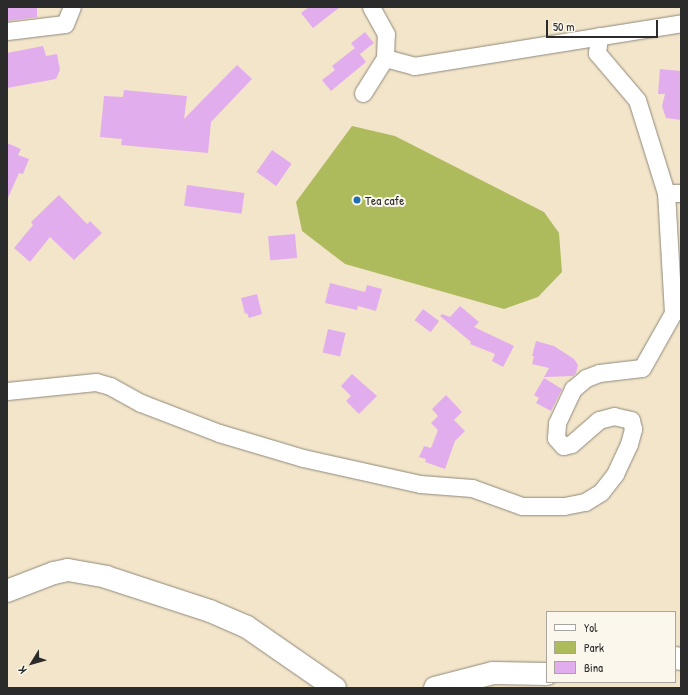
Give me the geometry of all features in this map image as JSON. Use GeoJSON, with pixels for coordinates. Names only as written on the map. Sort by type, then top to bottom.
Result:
{"type":"FeatureCollection","features":[{"type":"Feature","properties":{"kind":"street"},"geometry":{"type":"LineString","coordinates":[[7,31],[65,24],[72,7]]}},
{"type":"Feature","properties":{"kind":"street"},"geometry":{"type":"LineString","coordinates":[[363,93],[385,58],[386,34],[371,7]]}},
{"type":"Feature","properties":{"kind":"street"},"geometry":{"type":"LineString","coordinates":[[385,58],[414,66],[681,23]]}},
{"type":"Feature","properties":{"kind":"street"},"geometry":{"type":"LineString","coordinates":[[7,391],[96,382],[110,386],[141,403],[219,433],[303,458],[420,484],[472,488],[522,506],[564,506],[585,502],[601,492],[615,474],[629,444],[633,429],[631,420],[614,416],[599,420],[571,444],[563,446],[556,438],[557,423],[573,389],[586,378],[599,373],[642,368],[673,313],[673,193],[637,100],[597,53],[598,36]]}},
{"type":"Feature","properties":{"kind":"street"},"geometry":{"type":"LineString","coordinates":[[7,591],[54,573],[68,570],[106,577],[210,611],[247,627],[335,688]]}},
{"type":"Feature","properties":{"kind":"street"},"geometry":{"type":"LineString","coordinates":[[435,688],[493,674],[546,674]]}},
{"type":"Feature","properties":{"kind":"green space"},"geometry":{"type":"Polygon","coordinates":[[[352,126],[395,136],[544,212],[559,233],[562,272],[538,297],[504,309],[345,264],[302,231],[296,202],[352,126]]]}},
{"type":"Feature","properties":{"kind":"building"},"geometry":{"type":"Polygon","coordinates":[[[7,7],[37,7],[37,17],[7,21],[7,7]]]}},
{"type":"Feature","properties":{"kind":"building"},"geometry":{"type":"Polygon","coordinates":[[[309,7],[340,7],[313,28],[301,13],[309,7]]]}},
{"type":"Feature","properties":{"kind":"building"},"geometry":{"type":"Polygon","coordinates":[[[365,32],[374,43],[360,54],[351,43],[365,32]]]}},
{"type":"Feature","properties":{"kind":"building"},"geometry":{"type":"Polygon","coordinates":[[[43,46],[46,56],[57,54],[60,70],[56,79],[7,88],[7,53],[43,46]]]}},
{"type":"Feature","properties":{"kind":"building"},"geometry":{"type":"Polygon","coordinates":[[[355,48],[366,62],[331,91],[322,80],[335,70],[332,66],[355,48]]]}},
{"type":"Feature","properties":{"kind":"building"},"geometry":{"type":"Polygon","coordinates":[[[237,65],[252,79],[211,122],[208,153],[121,145],[122,139],[100,137],[104,96],[123,97],[124,90],[187,96],[184,119],[237,65]]]}},
{"type":"Feature","properties":{"kind":"building"},"geometry":{"type":"Polygon","coordinates":[[[660,69],[681,71],[681,120],[666,118],[662,106],[665,94],[658,94],[660,69]]]}},
{"type":"Feature","properties":{"kind":"building"},"geometry":{"type":"Polygon","coordinates":[[[7,143],[21,149],[18,155],[29,159],[23,174],[19,173],[7,200],[7,143]]]}},
{"type":"Feature","properties":{"kind":"building"},"geometry":{"type":"Polygon","coordinates":[[[272,150],[292,164],[276,186],[257,172],[272,150]]]}},
{"type":"Feature","properties":{"kind":"building"},"geometry":{"type":"Polygon","coordinates":[[[187,185],[244,193],[242,214],[184,206],[187,185]]]}},
{"type":"Feature","properties":{"kind":"building"},"geometry":{"type":"Polygon","coordinates":[[[59,195],[87,224],[90,221],[102,233],[74,260],[50,237],[30,262],[14,248],[33,225],[31,222],[59,195]]]}},
{"type":"Feature","properties":{"kind":"building"},"geometry":{"type":"Polygon","coordinates":[[[295,234],[297,258],[270,260],[268,236],[295,234]]]}},
{"type":"Feature","properties":{"kind":"building"},"geometry":{"type":"Polygon","coordinates":[[[330,283],[365,292],[367,285],[382,289],[376,311],[358,306],[357,310],[325,303],[330,283]]]}},
{"type":"Feature","properties":{"kind":"building"},"geometry":{"type":"Polygon","coordinates":[[[257,294],[262,314],[249,318],[247,313],[245,314],[241,298],[257,294]]]}},
{"type":"Feature","properties":{"kind":"building"},"geometry":{"type":"Polygon","coordinates":[[[460,306],[479,322],[474,327],[514,346],[503,367],[492,361],[495,354],[470,344],[471,342],[440,316],[442,314],[450,317],[460,306]]]}},
{"type":"Feature","properties":{"kind":"building"},"geometry":{"type":"Polygon","coordinates":[[[423,309],[439,321],[431,332],[415,320],[423,309]]]}},
{"type":"Feature","properties":{"kind":"building"},"geometry":{"type":"Polygon","coordinates":[[[328,329],[346,333],[340,356],[323,352],[328,329]]]}},
{"type":"Feature","properties":{"kind":"building"},"geometry":{"type":"Polygon","coordinates":[[[536,341],[554,346],[574,359],[578,365],[576,373],[573,376],[544,377],[549,368],[532,364],[534,356],[532,356],[536,341]]]}},
{"type":"Feature","properties":{"kind":"building"},"geometry":{"type":"Polygon","coordinates":[[[352,374],[377,396],[359,414],[346,401],[351,396],[341,386],[352,374]]]}},
{"type":"Feature","properties":{"kind":"building"},"geometry":{"type":"Polygon","coordinates":[[[544,378],[562,389],[551,411],[536,403],[539,398],[534,395],[544,378]]]}},
{"type":"Feature","properties":{"kind":"building"},"geometry":{"type":"Polygon","coordinates":[[[446,395],[462,412],[454,420],[465,431],[455,441],[445,469],[425,462],[426,459],[419,457],[424,446],[431,448],[438,430],[431,423],[438,416],[432,409],[446,395]]]}},
{"type":"Feature","properties":{"kind":"place","name":"Tea cafe"},"geometry":{"type":"Point","coordinates":[357,200]}}]}
